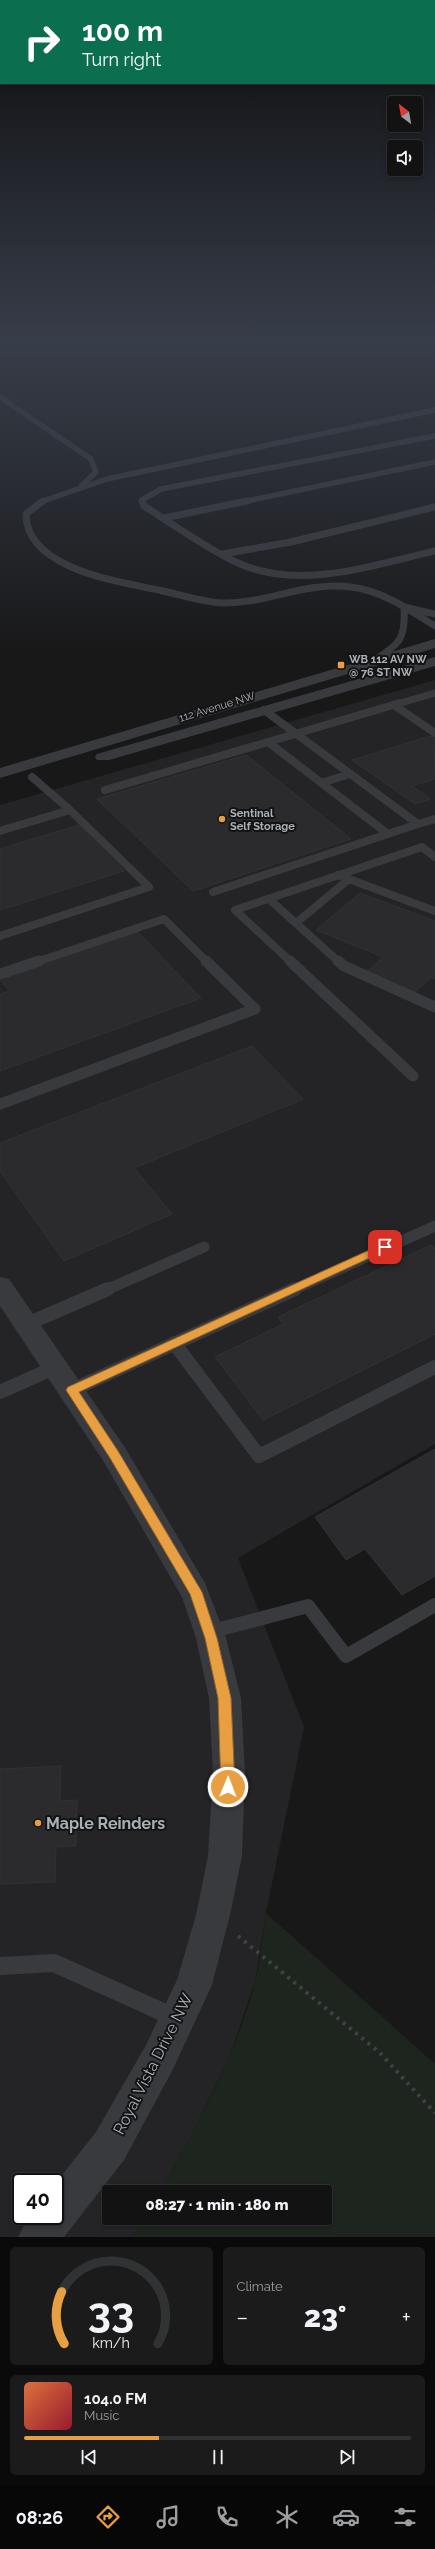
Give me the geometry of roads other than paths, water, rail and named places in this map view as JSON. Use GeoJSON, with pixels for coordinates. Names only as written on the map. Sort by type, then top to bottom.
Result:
{"type":"FeatureCollection","features":[{"type":"Feature","properties":{"kind":"street","name":"112 Avenue NW"},"geometry":{"type":"LineString","coordinates":[[0,773],[435,643]]}},
{"type":"Feature","properties":{"kind":"street","name":"112 Avenue NW"},"geometry":{"type":"LineString","coordinates":[[0,786],[435,661]]}},
{"type":"Feature","properties":{"kind":"street","name":"Royal Vista Drive NW"},"geometry":{"type":"LineString","coordinates":[[0,1286],[64,1378],[114,1454],[173,1551],[195,1592],[209,1632],[225,1698],[228,1773],[225,1856],[213,1915],[194,1985],[178,2019],[110,2146],[64,2205]]}},
{"type":"Feature","properties":{"kind":"street","name":"Royal Vista Drive NW"},"geometry":{"type":"LineString","coordinates":[[38,2237],[48,2225]]}},
{"type":"Feature","properties":{"kind":"lane"},"geometry":{"type":"LineString","coordinates":[[72,446],[91,459],[96,472],[79,488]]}},
{"type":"Feature","properties":{"kind":"lane"},"geometry":{"type":"LineString","coordinates":[[262,446],[107,479],[79,488],[40,502],[26,514],[26,526],[39,547],[85,574],[221,604],[240,603],[332,586],[369,590],[404,607],[435,626]]}},
{"type":"Feature","properties":{"kind":"lane"},"geometry":{"type":"LineString","coordinates":[[381,446],[161,489],[142,500],[144,506],[251,570],[297,576],[324,573],[435,551]]}},
{"type":"Feature","properties":{"kind":"lane"},"geometry":{"type":"LineString","coordinates":[[164,518],[435,462]]}},
{"type":"Feature","properties":{"kind":"lane"},"geometry":{"type":"LineString","coordinates":[[223,554],[291,542],[435,507]]}},
{"type":"Feature","properties":{"kind":"lane"},"geometry":{"type":"LineString","coordinates":[[404,607],[435,614]]}},
{"type":"Feature","properties":{"kind":"lane"},"geometry":{"type":"LineString","coordinates":[[375,660],[401,642],[406,632],[404,607]]}},
{"type":"Feature","properties":{"kind":"lane"},"geometry":{"type":"LineString","coordinates":[[105,790],[435,693]]}},
{"type":"Feature","properties":{"kind":"lane"},"geometry":{"type":"LineString","coordinates":[[394,705],[435,733]]}},
{"type":"Feature","properties":{"kind":"lane"},"geometry":{"type":"LineString","coordinates":[[264,710],[418,824]]}},
{"type":"Feature","properties":{"kind":"lane"},"geometry":{"type":"LineString","coordinates":[[268,742],[388,834]]}},
{"type":"Feature","properties":{"kind":"lane"},"geometry":{"type":"LineString","coordinates":[[321,783],[350,774]]}},
{"type":"Feature","properties":{"kind":"lane"},"geometry":{"type":"LineString","coordinates":[[0,936],[149,887],[70,810],[32,777]]}},
{"type":"Feature","properties":{"kind":"lane"},"geometry":{"type":"LineString","coordinates":[[0,831],[70,810]]}},
{"type":"Feature","properties":{"kind":"lane"},"geometry":{"type":"LineString","coordinates":[[213,892],[435,819]]}},
{"type":"Feature","properties":{"kind":"lane"},"geometry":{"type":"LineString","coordinates":[[413,1076],[235,910],[422,847],[435,857]]}},
{"type":"Feature","properties":{"kind":"lane"},"geometry":{"type":"LineString","coordinates":[[338,875],[435,911]]}},
{"type":"Feature","properties":{"kind":"lane"},"geometry":{"type":"LineString","coordinates":[[296,924],[349,879]]}},
{"type":"Feature","properties":{"kind":"lane"},"geometry":{"type":"LineString","coordinates":[[269,899],[344,966],[435,1007]]}},
{"type":"Feature","properties":{"kind":"lane"},"geometry":{"type":"LineString","coordinates":[[0,974],[164,918],[255,1009],[0,1104]]}},
{"type":"Feature","properties":{"kind":"lane"},"geometry":{"type":"LineString","coordinates":[[0,1392],[64,1378],[174,1343],[435,1226]]}},
{"type":"Feature","properties":{"kind":"lane"},"geometry":{"type":"LineString","coordinates":[[27,1324],[204,1247]]}},
{"type":"Feature","properties":{"kind":"lane"},"geometry":{"type":"LineString","coordinates":[[174,1343],[259,1456],[435,1367]]}},
{"type":"Feature","properties":{"kind":"lane"},"geometry":{"type":"LineString","coordinates":[[209,1632],[308,1606],[346,1656],[435,1605]]}},
{"type":"Feature","properties":{"kind":"lane"},"geometry":{"type":"LineString","coordinates":[[0,1966],[54,1963],[178,2019]]}},
{"type":"Feature","properties":{"kind":"place","name":"WB 112 AV NW @ 76 ST NW"},"geometry":{"type":"Point","coordinates":[341,665]}},
{"type":"Feature","properties":{"kind":"place","name":"Sentinal Self Storage"},"geometry":{"type":"Point","coordinates":[222,819]}},
{"type":"Feature","properties":{"kind":"place","name":"Maple Reinders"},"geometry":{"type":"Point","coordinates":[38,1823]}}]}
